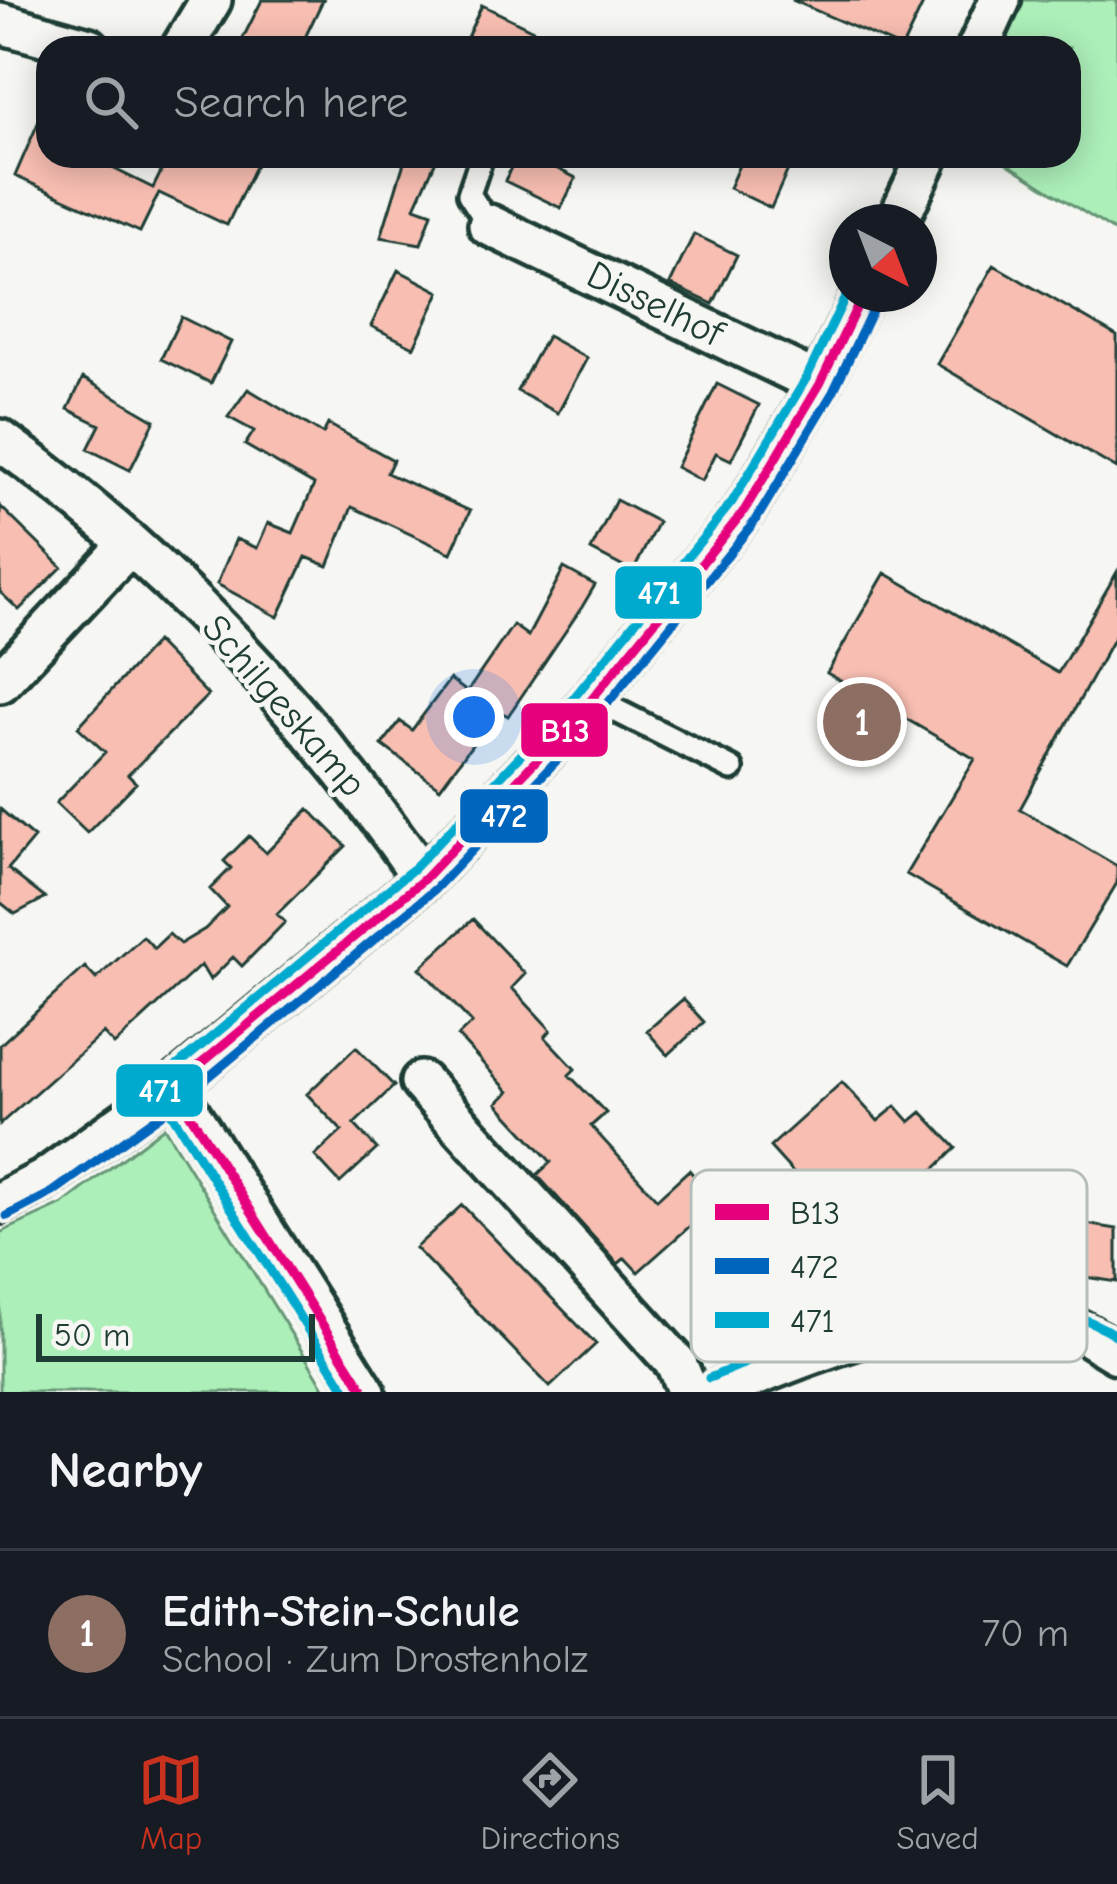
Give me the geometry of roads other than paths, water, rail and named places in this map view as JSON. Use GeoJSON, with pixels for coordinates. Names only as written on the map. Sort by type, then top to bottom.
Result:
{"type":"FeatureCollection","features":[{"type":"Feature","properties":{"kind":"street"},"geometry":{"type":"LineString","coordinates":[[189,36],[211,0]]}},
{"type":"Feature","properties":{"kind":"street"},"geometry":{"type":"LineString","coordinates":[[984,36],[1000,0]]}},
{"type":"Feature","properties":{"kind":"street"},"geometry":{"type":"LineString","coordinates":[[0,23],[46,36]]}},
{"type":"Feature","properties":{"kind":"street"},"geometry":{"type":"LineString","coordinates":[[905,204],[922,168]]}},
{"type":"Feature","properties":{"kind":"street","name":"Disselhof"},"geometry":{"type":"LineString","coordinates":[[489,225],[820,384]]}},
{"type":"Feature","properties":{"kind":"street"},"geometry":{"type":"LineString","coordinates":[[0,1203],[44,1180],[172,1087],[424,879],[596,694],[744,511],[820,384],[854,312]]}},
{"type":"Feature","properties":{"kind":"street","name":"Schilgeskamp"},"geometry":{"type":"LineString","coordinates":[[0,440],[130,544],[268,678],[424,879]]}},
{"type":"Feature","properties":{"kind":"street"},"geometry":{"type":"LineString","coordinates":[[0,682],[130,544]]}},
{"type":"Feature","properties":{"kind":"street"},"geometry":{"type":"LineString","coordinates":[[421,1082],[676,1363],[688,1392]]}},
{"type":"Feature","properties":{"kind":"street"},"geometry":{"type":"LineString","coordinates":[[172,1087],[365,1392]]}},
{"type":"Feature","properties":{"kind":"street"},"geometry":{"type":"LineString","coordinates":[[1087,1336],[1117,1353]]}},
{"type":"Feature","properties":{"kind":"street"},"geometry":{"type":"LineString","coordinates":[[716,1392],[792,1362]]}},
{"type":"Feature","properties":{"kind":"lane"},"geometry":{"type":"LineString","coordinates":[[478,168],[469,194],[489,225]]}},
{"type":"Feature","properties":{"kind":"lane"},"geometry":{"type":"LineString","coordinates":[[596,694],[732,769]]}},
{"type":"Feature","properties":{"kind":"place","name":"Edith-Stein-Schule"},"geometry":{"type":"Point","coordinates":[862,722]}}]}
